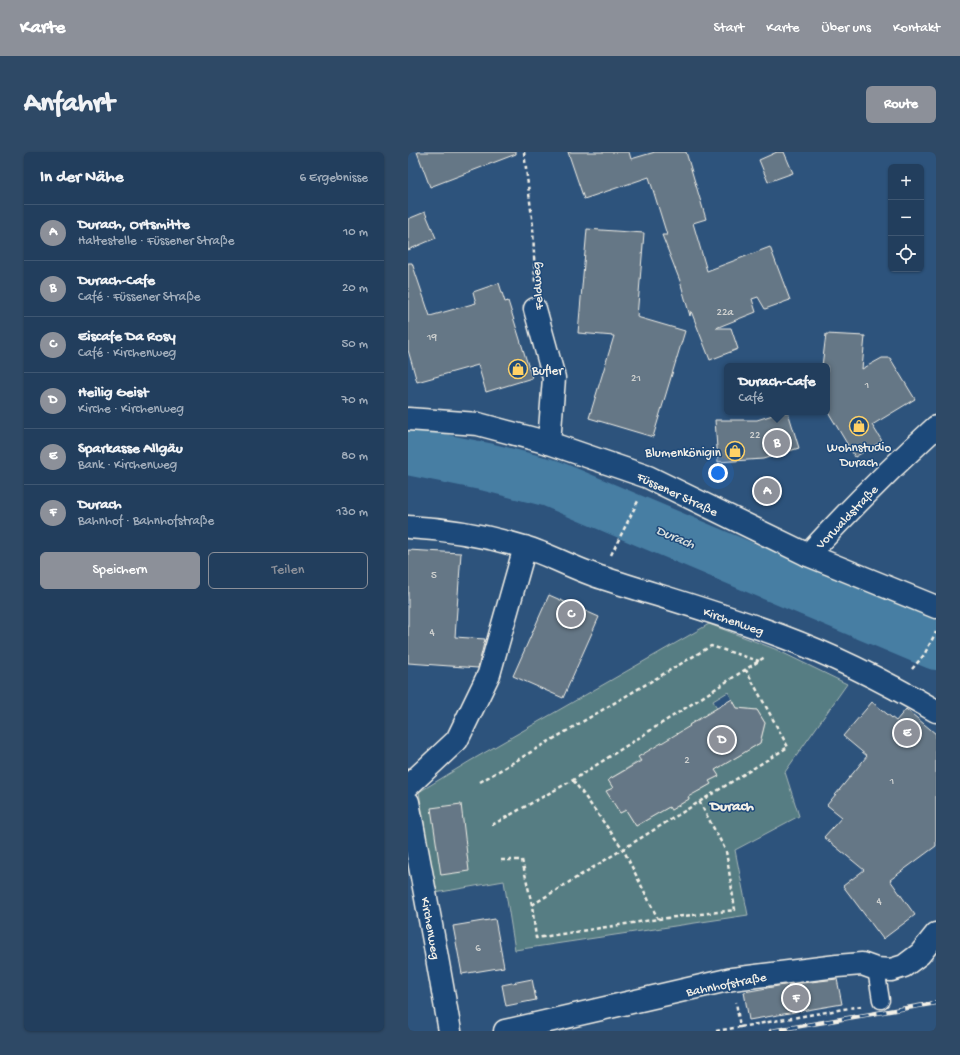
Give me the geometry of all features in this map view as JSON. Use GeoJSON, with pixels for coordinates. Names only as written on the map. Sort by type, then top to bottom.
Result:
{"type":"FeatureCollection","features":[{"type":"Feature","properties":{"kind":"street","name":"Feldweg"},"geometry":{"type":"LineString","coordinates":[[535,309],[554,378],[549,443]]}},
{"type":"Feature","properties":{"kind":"street","name":"Füssener Straße"},"geometry":{"type":"LineString","coordinates":[[408,419],[478,424],[549,443],[648,477],[808,555],[936,607]]}},
{"type":"Feature","properties":{"kind":"street","name":"Vorwaldstraße"},"geometry":{"type":"LineString","coordinates":[[808,555],[846,514],[936,427]]}},
{"type":"Feature","properties":{"kind":"street","name":"Kirchenweg"},"geometry":{"type":"LineString","coordinates":[[408,527],[472,535],[525,547],[600,577],[781,636],[834,658],[896,688],[936,711]]}},
{"type":"Feature","properties":{"kind":"street"},"geometry":{"type":"LineString","coordinates":[[408,786],[457,740],[461,734],[489,674],[525,547]]}},
{"type":"Feature","properties":{"kind":"street","name":"Kirchenweg"},"geometry":{"type":"LineString","coordinates":[[408,802],[450,1031]]}},
{"type":"Feature","properties":{"kind":"street","name":"Bahnhofstraße"},"geometry":{"type":"LineString","coordinates":[[505,1031],[732,979],[862,964],[876,969],[891,970],[904,966],[920,954],[936,934]]}},
{"type":"Feature","properties":{"kind":"lane"},"geometry":{"type":"LineString","coordinates":[[873,1003],[876,969]]}},
{"type":"Feature","properties":{"kind":"path","name":"Feldweg"},"geometry":{"type":"LineString","coordinates":[[524,152],[533,226],[535,309]]}},
{"type":"Feature","properties":{"kind":"path"},"geometry":{"type":"LineString","coordinates":[[621,533],[642,495]]}},
{"type":"Feature","properties":{"kind":"path"},"geometry":{"type":"LineString","coordinates":[[924,655],[936,632]]}},
{"type":"Feature","properties":{"kind":"path"},"geometry":{"type":"LineString","coordinates":[[492,825],[573,780],[668,718],[746,670],[775,649],[781,636]]}},
{"type":"Feature","properties":{"kind":"path"},"geometry":{"type":"LineString","coordinates":[[480,782],[710,646],[759,661]]}},
{"type":"Feature","properties":{"kind":"path"},"geometry":{"type":"LineString","coordinates":[[532,905],[788,747],[746,670]]}},
{"type":"Feature","properties":{"kind":"path"},"geometry":{"type":"LineString","coordinates":[[573,780],[622,849],[658,919]]}},
{"type":"Feature","properties":{"kind":"path"},"geometry":{"type":"LineString","coordinates":[[501,860],[522,860],[532,905],[536,938],[658,919],[735,910],[726,851],[699,801]]}},
{"type":"Feature","properties":{"kind":"path"},"geometry":{"type":"LineString","coordinates":[[716,1031],[873,1003]]}},
{"type":"Feature","properties":{"kind":"path"},"geometry":{"type":"LineString","coordinates":[[739,1022],[740,1027]]}},
{"type":"Feature","properties":{"kind":"green space"},"geometry":{"type":"Polygon","coordinates":[[[709,624],[775,649],[847,684],[785,772],[799,816],[735,850],[748,915],[515,950],[504,881],[435,893],[419,792],[470,761],[709,624]],[[728,692],[713,701],[717,708],[689,725],[691,729],[608,780],[613,788],[607,791],[620,813],[626,810],[636,826],[669,807],[671,810],[689,799],[687,795],[699,791],[711,784],[709,781],[719,776],[715,770],[760,743],[765,723],[757,710],[737,708],[728,692]]]}},
{"type":"Feature","properties":{"kind":"building"},"geometry":{"type":"Polygon","coordinates":[[[417,152],[516,152],[516,154],[430,187],[417,152]]]}},
{"type":"Feature","properties":{"kind":"building"},"geometry":{"type":"Polygon","coordinates":[[[568,152],[629,152],[631,159],[655,152],[686,152],[706,219],[693,223],[707,271],[770,247],[790,300],[765,309],[758,297],[752,299],[756,312],[716,328],[731,328],[738,349],[710,360],[691,311],[690,316],[680,281],[662,235],[667,235],[649,177],[584,199],[568,152]]]}},
{"type":"Feature","properties":{"kind":"building"},"geometry":{"type":"Polygon","coordinates":[[[777,152],[784,152],[793,173],[768,182],[759,160],[777,152]]]}},
{"type":"Feature","properties":{"kind":"building"},"geometry":{"type":"Polygon","coordinates":[[[425,212],[436,238],[408,250],[408,219],[425,212]]]}},
{"type":"Feature","properties":{"kind":"building"},"geometry":{"type":"Polygon","coordinates":[[[587,229],[644,233],[637,317],[685,331],[653,437],[589,418],[614,336],[578,333],[587,229]]]}},
{"type":"Feature","properties":{"kind":"building"},"geometry":{"type":"Polygon","coordinates":[[[408,263],[412,263],[430,316],[476,303],[473,292],[499,283],[505,302],[508,301],[532,378],[486,392],[478,365],[417,382],[408,350],[408,263]]]}},
{"type":"Feature","properties":{"kind":"building"},"geometry":{"type":"Polygon","coordinates":[[[826,334],[865,336],[862,369],[882,358],[890,358],[915,399],[872,425],[882,441],[855,457],[830,415],[830,363],[822,363],[826,334]]]}},
{"type":"Feature","properties":{"kind":"building"},"geometry":{"type":"Polygon","coordinates":[[[773,415],[789,415],[799,448],[763,459],[718,462],[715,420],[757,420],[773,415]]]}},
{"type":"Feature","properties":{"kind":"building"},"geometry":{"type":"Polygon","coordinates":[[[408,550],[461,553],[455,637],[485,639],[478,668],[408,663],[408,550]]]}},
{"type":"Feature","properties":{"kind":"building"},"geometry":{"type":"Polygon","coordinates":[[[549,595],[599,617],[563,698],[513,676],[549,595]]]}},
{"type":"Feature","properties":{"kind":"building"},"geometry":{"type":"Polygon","coordinates":[[[732,699],[737,708],[757,710],[765,723],[760,743],[715,770],[719,776],[709,781],[711,784],[688,797],[689,799],[671,810],[669,807],[636,826],[626,810],[620,813],[606,791],[613,788],[608,780],[641,761],[638,757],[732,699]]]}},
{"type":"Feature","properties":{"kind":"building"},"geometry":{"type":"Polygon","coordinates":[[[872,702],[896,721],[906,709],[936,734],[936,846],[890,880],[915,915],[883,939],[843,886],[864,870],[824,837],[842,817],[827,805],[867,756],[843,736],[872,702]]]}},
{"type":"Feature","properties":{"kind":"building"},"geometry":{"type":"Polygon","coordinates":[[[461,804],[469,871],[441,875],[431,808],[461,804]]]}},
{"type":"Feature","properties":{"kind":"building"},"geometry":{"type":"Polygon","coordinates":[[[495,919],[504,967],[462,974],[453,926],[495,919]]]}},
{"type":"Feature","properties":{"kind":"building"},"geometry":{"type":"Polygon","coordinates":[[[532,979],[536,1000],[506,1006],[502,985],[532,979]]]}},
{"type":"Feature","properties":{"kind":"building"},"geometry":{"type":"Polygon","coordinates":[[[837,979],[842,1004],[749,1020],[744,992],[784,985],[837,979]]]}},
{"type":"Feature","properties":{"kind":"waterway","name":"Durach"},"geometry":{"type":"LineString","coordinates":[[408,451],[487,467],[550,483],[936,646]]}},
{"type":"Feature","properties":{"kind":"railway"},"geometry":{"type":"LineString","coordinates":[[771,1031],[936,1003]]}},
{"type":"Feature","properties":{"kind":"place","name":"Bufler"},"geometry":{"type":"Point","coordinates":[518,369]}},
{"type":"Feature","properties":{"kind":"place","name":"Wohnstudio Durach"},"geometry":{"type":"Point","coordinates":[859,426]}},
{"type":"Feature","properties":{"kind":"place","name":"Durach-Cafe"},"geometry":{"type":"Point","coordinates":[777,443]}},
{"type":"Feature","properties":{"kind":"place","name":"Blumenkönigin"},"geometry":{"type":"Point","coordinates":[735,451]}},
{"type":"Feature","properties":{"kind":"place","name":"Durach, Ortsmitte"},"geometry":{"type":"Point","coordinates":[767,491]}},
{"type":"Feature","properties":{"kind":"place","name":"Eiscafe Da Rosy"},"geometry":{"type":"Point","coordinates":[571,614]}},
{"type":"Feature","properties":{"kind":"place","name":"Sparkasse Allgäu"},"geometry":{"type":"Point","coordinates":[907,733]}},
{"type":"Feature","properties":{"kind":"place","name":"Heilig Geist"},"geometry":{"type":"Point","coordinates":[722,740]}},
{"type":"Feature","properties":{"kind":"place","name":"Durach"},"geometry":{"type":"Point","coordinates":[796,998]}},
{"type":"Feature","properties":{"kind":"district","name":"Durach"},"geometry":{"type":"Point","coordinates":[732,805]}}]}
